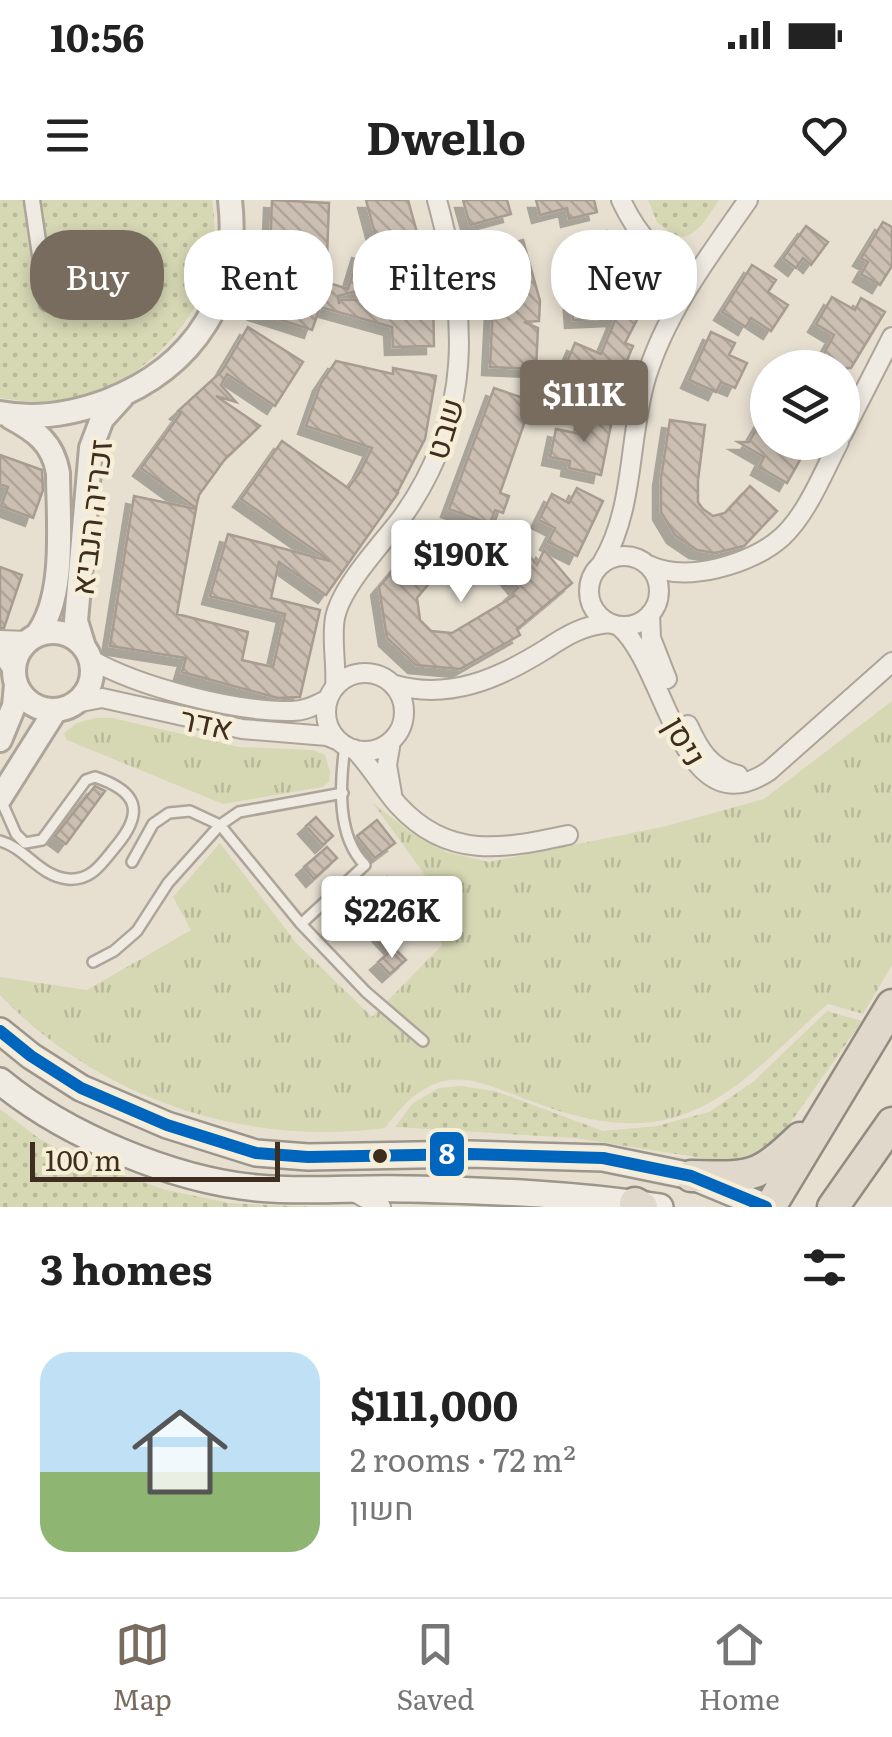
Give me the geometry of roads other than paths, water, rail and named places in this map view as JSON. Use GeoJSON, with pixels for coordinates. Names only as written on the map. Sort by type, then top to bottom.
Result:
{"type":"FeatureCollection","features":[{"type":"Feature","properties":{"kind":"highway"},"geometry":{"type":"LineString","coordinates":[[768,1207],[892,1005]]}},
{"type":"Feature","properties":{"kind":"highway"},"geometry":{"type":"LineString","coordinates":[[692,1176],[736,1177],[771,1166],[807,1132],[850,1072]]}},
{"type":"Feature","properties":{"kind":"highway"},"geometry":{"type":"LineString","coordinates":[[833,1207],[890,1124]]}},
{"type":"Feature","properties":{"kind":"main road"},"geometry":{"type":"LineString","coordinates":[[0,1030],[31,1056],[82,1088],[167,1125],[256,1153],[308,1157],[470,1154],[603,1158],[692,1176],[768,1207]]}},
{"type":"Feature","properties":{"kind":"main road"},"geometry":{"type":"LineString","coordinates":[[0,1081],[61,1124],[111,1147],[205,1179],[256,1188],[560,1194],[646,1206]]}},
{"type":"Feature","properties":{"kind":"street"},"geometry":{"type":"LineString","coordinates":[[32,200],[36,230]]}},
{"type":"Feature","properties":{"kind":"street"},"geometry":{"type":"LineString","coordinates":[[2,413],[22,416],[70,412],[124,394],[178,360],[204,326],[226,275],[232,236],[230,200]]}},
{"type":"Feature","properties":{"kind":"street","name":"שבט"},"geometry":{"type":"LineString","coordinates":[[331,693],[338,610],[414,500],[452,407],[461,343],[460,309],[436,200]]}},
{"type":"Feature","properties":{"kind":"street"},"geometry":{"type":"LineString","coordinates":[[621,200],[637,230]]}},
{"type":"Feature","properties":{"kind":"street"},"geometry":{"type":"LineString","coordinates":[[697,274],[748,200]]}},
{"type":"Feature","properties":{"kind":"street"},"geometry":{"type":"LineString","coordinates":[[566,635],[582,613],[591,579],[613,544],[646,379],[672,320]]}},
{"type":"Feature","properties":{"kind":"street"},"geometry":{"type":"LineString","coordinates":[[860,400],[892,337]]}},
{"type":"Feature","properties":{"kind":"street","name":"זכריה הנביא"},"geometry":{"type":"LineString","coordinates":[[87,653],[76,620],[91,448],[102,419],[124,394]]}},
{"type":"Feature","properties":{"kind":"street","name":"זכריה הנביא"},"geometry":{"type":"LineString","coordinates":[[2,413],[41,436],[55,458],[58,473],[52,609],[32,638]]}},
{"type":"Feature","properties":{"kind":"street"},"geometry":{"type":"LineString","coordinates":[[602,563],[616,556],[660,571],[696,572],[724,566],[782,537],[829,460]]}},
{"type":"Feature","properties":{"kind":"street"},"geometry":{"type":"LineString","coordinates":[[620,522],[623,536],[659,586],[654,608]]}},
{"type":"Feature","properties":{"kind":"street"},"geometry":{"type":"LineString","coordinates":[[346,745],[374,750],[423,706],[453,690],[499,676],[566,635],[593,624],[632,626],[670,589],[696,572]]}},
{"type":"Feature","properties":{"kind":"street"},"geometry":{"type":"LineString","coordinates":[[589,596],[595,611],[614,624]]}},
{"type":"Feature","properties":{"kind":"street","name":"ניסן"},"geometry":{"type":"LineString","coordinates":[[654,608],[651,638],[658,660],[707,758],[716,768],[742,776],[788,753]]}},
{"type":"Feature","properties":{"kind":"street","name":"ניסן"},"geometry":{"type":"LineString","coordinates":[[614,624],[643,656],[689,755],[710,778],[724,784],[747,784],[769,771],[892,662]]}},
{"type":"Feature","properties":{"kind":"street"},"geometry":{"type":"LineString","coordinates":[[334,630],[348,658],[392,684],[427,692],[453,690]]}},
{"type":"Feature","properties":{"kind":"street"},"geometry":{"type":"LineString","coordinates":[[0,640],[57,632],[76,640],[87,653],[91,684],[66,707],[0,798]]}},
{"type":"Feature","properties":{"kind":"street"},"geometry":{"type":"LineString","coordinates":[[0,740],[14,706],[18,654],[32,638]]}},
{"type":"Feature","properties":{"kind":"street"},"geometry":{"type":"LineString","coordinates":[[0,651],[36,707],[66,707]]}},
{"type":"Feature","properties":{"kind":"street","name":"אדר"},"geometry":{"type":"LineString","coordinates":[[87,653],[114,672],[245,706],[294,711],[331,693]]}},
{"type":"Feature","properties":{"kind":"street"},"geometry":{"type":"LineString","coordinates":[[374,674],[348,676],[331,693],[326,717],[414,820],[470,847],[511,848],[568,835]]}},
{"type":"Feature","properties":{"kind":"street"},"geometry":{"type":"LineString","coordinates":[[392,684],[404,707],[387,765],[394,799]]}},
{"type":"Feature","properties":{"kind":"street","name":"אדר"},"geometry":{"type":"LineString","coordinates":[[66,707],[102,698],[242,728],[327,736],[346,745]]}},
{"type":"Feature","properties":{"kind":"street"},"geometry":{"type":"LineString","coordinates":[[350,1190],[380,1207]]}},
{"type":"Feature","properties":{"kind":"street"},"geometry":{"type":"LineString","coordinates":[[442,1207],[475,1192]]}},
{"type":"Feature","properties":{"kind":"lane"},"geometry":{"type":"LineString","coordinates":[[302,924],[365,865],[349,844],[343,793],[346,745]]}},
{"type":"Feature","properties":{"kind":"lane"},"geometry":{"type":"LineString","coordinates":[[0,798],[24,843],[42,840],[86,780],[94,777],[120,790],[130,799],[135,812],[132,827],[94,874],[80,879],[48,874],[16,848],[0,841]]}},
{"type":"Feature","properties":{"kind":"lane"},"geometry":{"type":"LineString","coordinates":[[94,962],[137,931],[157,896],[220,825],[239,812],[343,793]]}},
{"type":"Feature","properties":{"kind":"lane"},"geometry":{"type":"LineString","coordinates":[[132,862],[153,824],[169,813],[190,811],[220,825],[302,924],[366,992],[423,1040]]}}]}
